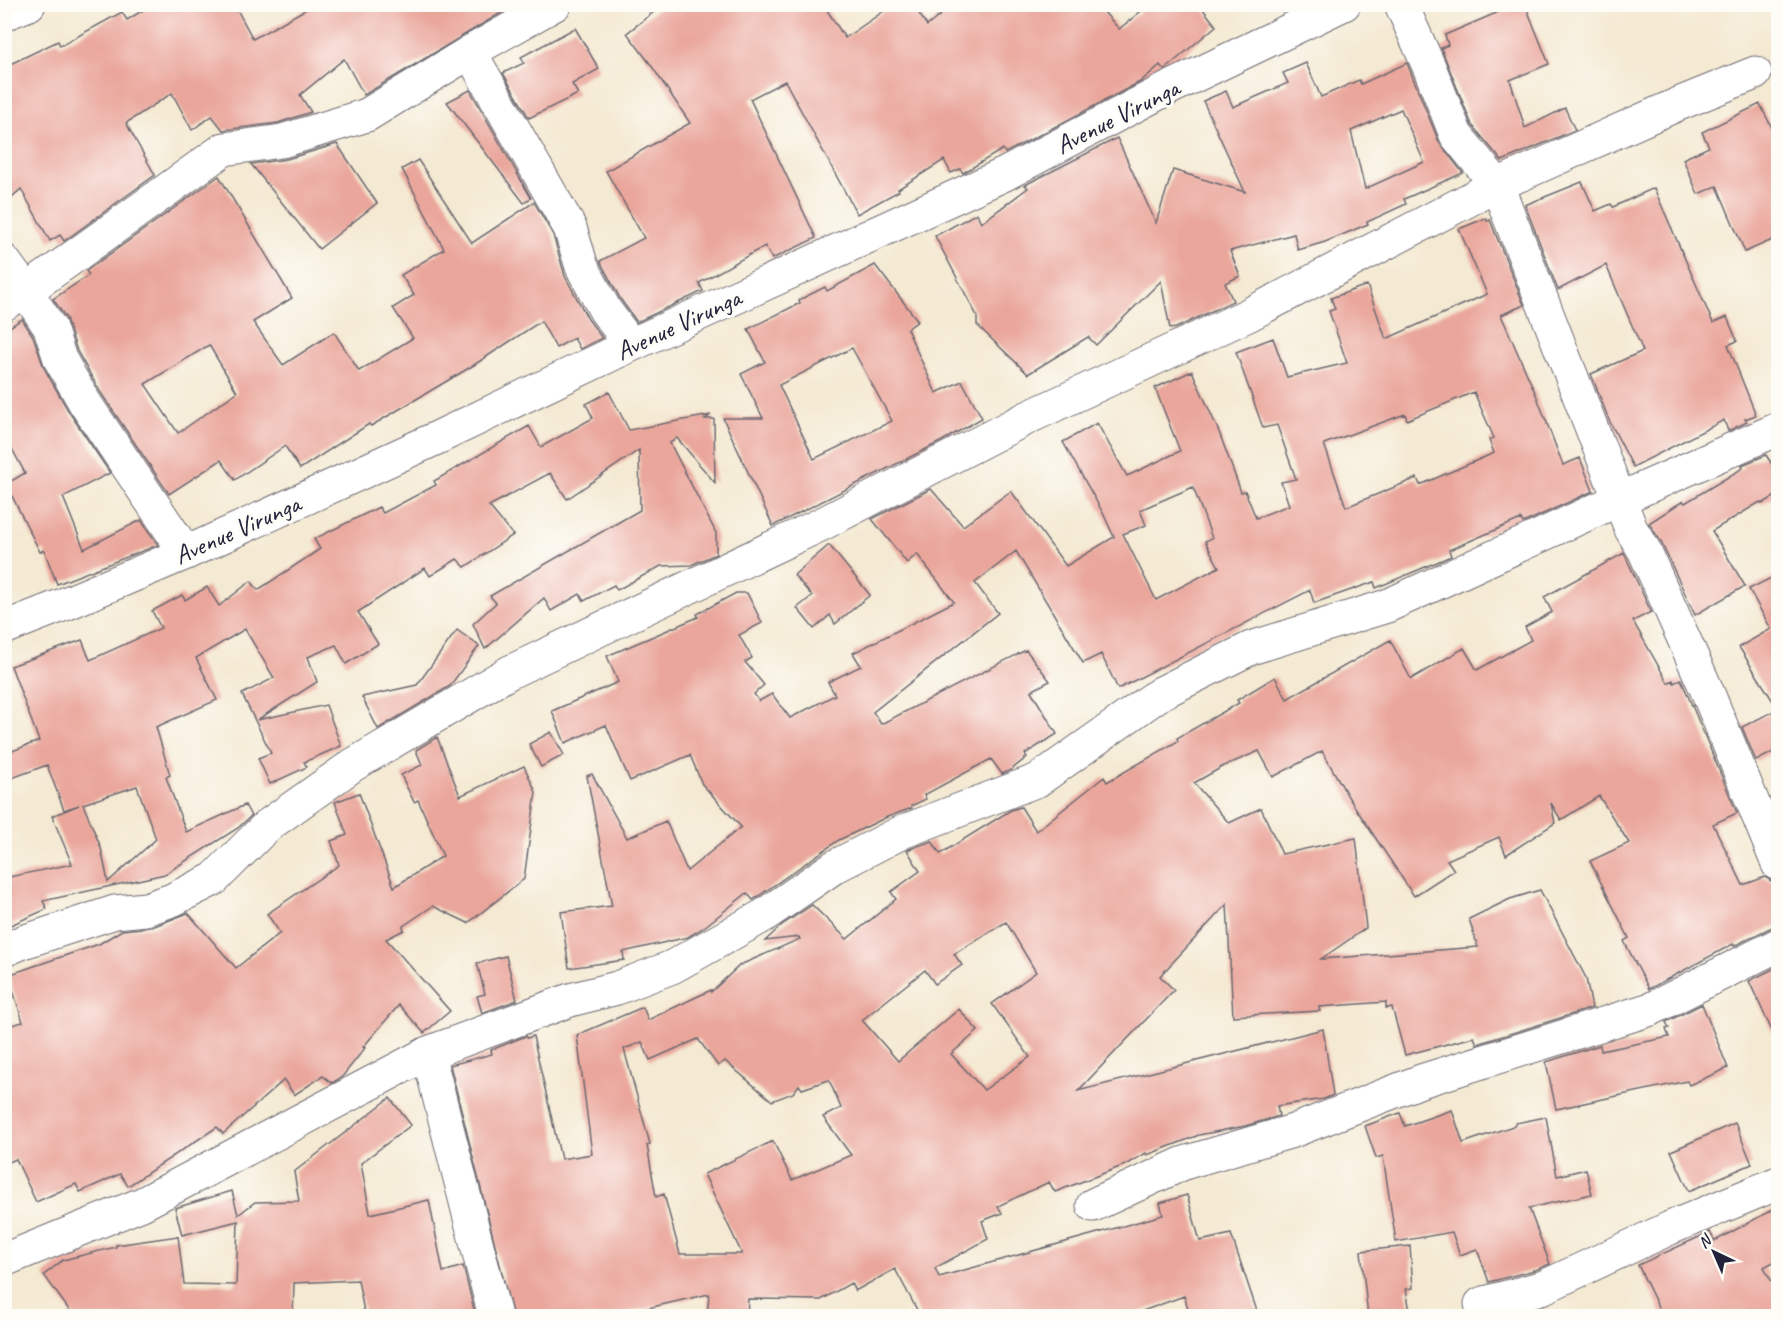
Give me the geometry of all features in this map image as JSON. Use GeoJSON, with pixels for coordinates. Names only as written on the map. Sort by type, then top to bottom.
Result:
{"type":"FeatureCollection","features":[{"type":"Feature","properties":{"kind":"street"},"geometry":{"type":"LineString","coordinates":[[4,14],[29,4]]}},
{"type":"Feature","properties":{"kind":"street"},"geometry":{"type":"LineString","coordinates":[[16,297],[224,149],[282,141],[367,115],[470,52],[555,4]]}},
{"type":"Feature","properties":{"kind":"street","name":"Avenue Virunga"},"geometry":{"type":"LineString","coordinates":[[4,628],[186,553],[439,437],[631,345],[1005,174],[1157,94],[1344,4]]}},
{"type":"Feature","properties":{"kind":"street"},"geometry":{"type":"LineString","coordinates":[[1401,4],[1456,135],[1497,185],[1631,529],[1644,550],[1705,686],[1779,864]]}},
{"type":"Feature","properties":{"kind":"street"},"geometry":{"type":"LineString","coordinates":[[470,52],[570,228],[582,267],[605,310],[631,345]]}},
{"type":"Feature","properties":{"kind":"street"},"geometry":{"type":"LineString","coordinates":[[4,950],[115,912],[146,909],[172,900],[214,879],[267,826],[353,765],[510,672],[822,524],[1029,417],[1248,315],[1497,185],[1676,105],[1755,74]]}},
{"type":"Feature","properties":{"kind":"street"},"geometry":{"type":"LineString","coordinates":[[4,261],[16,297],[50,328],[60,359],[85,403],[186,553]]}},
{"type":"Feature","properties":{"kind":"street"},"geometry":{"type":"LineString","coordinates":[[4,1260],[142,1204],[428,1053],[570,1000],[617,988],[672,967],[763,916],[834,867],[902,832],[1038,780],[1161,693],[1251,648],[1387,606],[1779,429]]}},
{"type":"Feature","properties":{"kind":"street"},"geometry":{"type":"LineString","coordinates":[[1093,1205],[1184,1163],[1293,1131],[1421,1081],[1651,1009],[1779,945]]}},
{"type":"Feature","properties":{"kind":"street"},"geometry":{"type":"LineString","coordinates":[[428,1053],[495,1317]]}},
{"type":"Feature","properties":{"kind":"street"},"geometry":{"type":"LineString","coordinates":[[1481,1305],[1544,1287],[1670,1228],[1779,1183]]}},
{"type":"Feature","properties":{"kind":"building"},"geometry":{"type":"Polygon","coordinates":[[[153,4],[234,4],[253,39],[315,4],[516,4],[364,95],[344,59],[300,95],[311,112],[278,123],[223,130],[212,116],[192,130],[172,93],[126,123],[155,175],[64,241],[60,235],[50,241],[21,189],[4,204],[4,67],[58,41],[60,46],[122,12],[127,20],[153,4]]]}},
{"type":"Feature","properties":{"kind":"building"},"geometry":{"type":"Polygon","coordinates":[[[664,4],[823,4],[845,38],[894,4],[913,4],[927,26],[954,4],[1097,4],[1119,29],[1150,4],[1199,4],[1216,26],[1164,70],[1160,65],[1140,82],[1005,153],[1003,149],[963,173],[960,169],[951,173],[944,160],[898,189],[899,191],[857,214],[785,81],[750,99],[816,238],[772,259],[765,246],[699,283],[703,291],[637,322],[621,300],[600,261],[644,238],[606,171],[690,123],[627,33],[664,4]]]}},
{"type":"Feature","properties":{"kind":"building"},"geometry":{"type":"Polygon","coordinates":[[[1517,4],[1525,4],[1549,64],[1510,80],[1525,128],[1565,108],[1575,130],[1502,161],[1472,125],[1441,48],[1448,45],[1445,35],[1517,4]]]}},
{"type":"Feature","properties":{"kind":"building"},"geometry":{"type":"Polygon","coordinates":[[[575,28],[599,69],[572,84],[578,94],[529,118],[503,73],[524,63],[521,57],[575,28]]]}},
{"type":"Feature","properties":{"kind":"building"},"geometry":{"type":"Polygon","coordinates":[[[1306,63],[1321,97],[1359,80],[1361,84],[1407,63],[1439,142],[1463,173],[1404,199],[1406,204],[1367,222],[1368,224],[1325,242],[1298,250],[1294,234],[1230,251],[1240,276],[1225,283],[1233,301],[1176,328],[1170,329],[1161,281],[1096,345],[1088,337],[1028,374],[977,325],[977,316],[935,236],[977,213],[981,223],[1028,188],[1025,185],[1117,138],[1156,223],[1173,170],[1245,192],[1203,101],[1226,91],[1233,107],[1288,83],[1283,73],[1306,63]],[[1401,109],[1351,131],[1365,189],[1424,162],[1401,109]]]}},
{"type":"Feature","properties":{"kind":"building"},"geometry":{"type":"Polygon","coordinates":[[[470,90],[531,198],[524,203],[447,102],[470,90]]]}},
{"type":"Feature","properties":{"kind":"building"},"geometry":{"type":"Polygon","coordinates":[[[1760,104],[1779,142],[1779,237],[1745,252],[1717,186],[1698,194],[1683,159],[1709,147],[1702,132],[1760,104]]]}},
{"type":"Feature","properties":{"kind":"building"},"geometry":{"type":"Polygon","coordinates":[[[337,144],[377,203],[319,249],[251,164],[287,159],[337,144]]]}},
{"type":"Feature","properties":{"kind":"building"},"geometry":{"type":"Polygon","coordinates":[[[418,160],[472,243],[534,202],[553,235],[565,276],[588,319],[602,338],[580,349],[574,338],[556,348],[541,321],[474,365],[371,426],[369,424],[300,469],[285,446],[235,480],[221,460],[169,494],[101,393],[77,351],[66,318],[53,299],[89,275],[86,271],[219,176],[292,298],[253,322],[283,365],[334,332],[359,371],[413,338],[393,308],[414,295],[401,275],[444,249],[402,169],[418,160]],[[209,345],[145,384],[178,433],[237,392],[209,345]]]}},
{"type":"Feature","properties":{"kind":"building"},"geometry":{"type":"Polygon","coordinates":[[[1582,182],[1595,211],[1611,204],[1613,207],[1654,188],[1713,323],[1727,317],[1737,341],[1728,345],[1756,415],[1745,419],[1747,422],[1728,431],[1724,420],[1633,467],[1609,420],[1591,374],[1643,351],[1606,265],[1558,290],[1525,205],[1582,182]]]}},
{"type":"Feature","properties":{"kind":"building"},"geometry":{"type":"Polygon","coordinates":[[[1486,218],[1487,221],[1490,220],[1524,305],[1501,315],[1537,397],[1563,465],[1580,458],[1593,491],[1523,523],[1521,519],[1449,550],[1451,556],[1376,588],[1374,582],[1314,603],[1310,590],[1118,689],[1101,654],[1083,663],[1016,551],[975,583],[998,613],[873,712],[881,724],[1026,650],[1050,681],[1031,691],[1057,734],[1025,754],[1027,757],[1011,770],[1002,774],[991,759],[924,795],[926,799],[911,806],[912,808],[839,840],[753,900],[747,893],[688,937],[623,952],[624,960],[569,968],[561,912],[612,906],[587,776],[592,774],[627,838],[666,821],[687,871],[741,827],[702,784],[690,755],[630,781],[606,725],[565,743],[552,711],[618,682],[607,656],[698,617],[697,614],[736,593],[747,593],[762,623],[739,635],[752,658],[745,662],[764,685],[754,694],[759,701],[772,694],[790,718],[835,695],[828,682],[861,666],[853,653],[954,602],[917,554],[907,563],[872,519],[931,489],[963,526],[1011,491],[1066,566],[1114,537],[1063,442],[1097,423],[1127,476],[1180,451],[1155,388],[1192,371],[1219,432],[1241,492],[1245,491],[1256,518],[1289,505],[1281,482],[1296,479],[1277,425],[1263,428],[1236,352],[1273,338],[1287,377],[1347,363],[1329,311],[1335,309],[1331,298],[1367,285],[1386,339],[1487,294],[1459,229],[1486,218]],[[1474,392],[1407,420],[1405,414],[1324,444],[1346,507],[1417,478],[1420,485],[1494,453],[1489,440],[1494,438],[1474,392]],[[1193,487],[1140,510],[1146,525],[1123,534],[1156,600],[1219,567],[1205,541],[1212,538],[1193,487]]]}},
{"type":"Feature","properties":{"kind":"building"},"geometry":{"type":"Polygon","coordinates":[[[875,265],[918,321],[907,329],[936,393],[962,381],[982,418],[942,441],[773,526],[723,418],[763,418],[741,374],[765,362],[748,329],[800,303],[799,300],[825,287],[827,291],[875,265]],[[852,348],[779,385],[814,459],[892,421],[852,348]]]}},
{"type":"Feature","properties":{"kind":"building"},"geometry":{"type":"Polygon","coordinates":[[[22,319],[33,336],[44,368],[69,412],[110,473],[63,497],[84,549],[141,520],[158,545],[57,584],[44,550],[40,552],[6,484],[25,473],[4,434],[4,331],[22,319]]]}},
{"type":"Feature","properties":{"kind":"building"},"geometry":{"type":"Polygon","coordinates":[[[609,392],[629,430],[711,415],[705,419],[714,419],[715,483],[677,438],[670,443],[716,533],[716,554],[691,565],[661,566],[617,590],[614,585],[584,601],[580,594],[551,611],[544,598],[485,649],[473,624],[496,603],[490,596],[640,510],[639,450],[567,499],[550,473],[489,506],[513,535],[465,567],[457,559],[430,576],[425,568],[358,612],[378,644],[346,664],[336,645],[308,657],[317,682],[257,720],[326,705],[341,746],[304,762],[307,767],[270,784],[258,758],[271,753],[242,694],[274,678],[245,629],[196,658],[217,700],[156,727],[170,775],[166,777],[186,832],[245,805],[251,816],[238,828],[165,874],[43,901],[47,909],[4,928],[4,878],[72,864],[52,816],[79,805],[64,810],[47,765],[4,781],[4,754],[39,741],[11,666],[82,640],[90,660],[161,628],[152,611],[182,595],[185,600],[207,587],[219,606],[251,581],[258,590],[320,549],[314,539],[379,507],[383,513],[436,485],[434,481],[529,426],[541,447],[593,418],[586,404],[609,392]],[[137,786],[83,804],[101,848],[108,882],[156,839],[137,786]]]}},
{"type":"Feature","properties":{"kind":"building"},"geometry":{"type":"Polygon","coordinates":[[[1766,455],[1779,475],[1779,494],[1762,504],[1760,502],[1712,531],[1745,586],[1695,615],[1661,542],[1649,523],[1683,501],[1685,503],[1743,468],[1742,465],[1766,455]]]}},
{"type":"Feature","properties":{"kind":"building"},"geometry":{"type":"Polygon","coordinates":[[[829,545],[870,595],[835,624],[830,615],[814,629],[797,608],[812,596],[794,575],[829,545]]]}},
{"type":"Feature","properties":{"kind":"building"},"geometry":{"type":"Polygon","coordinates":[[[1624,553],[1651,612],[1633,621],[1668,683],[1681,679],[1737,813],[1713,824],[1743,885],[1765,877],[1773,882],[1779,897],[1779,926],[1770,928],[1734,946],[1733,944],[1649,989],[1624,941],[1629,938],[1590,861],[1629,843],[1599,796],[1561,820],[1551,803],[1555,823],[1506,855],[1499,837],[1447,860],[1454,870],[1414,896],[1349,798],[1322,751],[1273,777],[1259,751],[1224,766],[1194,783],[1229,823],[1261,808],[1282,854],[1356,838],[1366,928],[1321,959],[1478,947],[1469,919],[1510,899],[1540,890],[1586,978],[1592,1008],[1477,1044],[1474,1037],[1405,1055],[1392,1007],[1386,1008],[1386,1002],[1319,1007],[1320,1011],[1233,1016],[1227,904],[1160,976],[1174,990],[1078,1091],[1323,1029],[1333,1095],[1324,1099],[1277,1106],[1279,1116],[1245,1126],[1199,1135],[1147,1155],[1146,1153],[1125,1165],[1055,1192],[1049,1182],[998,1206],[1002,1213],[982,1221],[988,1239],[935,1268],[939,1277],[1163,1215],[1160,1203],[1187,1195],[1200,1241],[1231,1234],[1259,1317],[1191,1317],[1184,1296],[1126,1317],[921,1317],[895,1269],[855,1291],[851,1283],[821,1300],[748,1299],[747,1317],[707,1317],[709,1294],[609,1317],[513,1317],[450,1065],[492,1054],[491,1050],[526,1036],[527,1038],[533,1036],[561,1159],[592,1154],[577,1035],[643,1007],[648,1020],[711,990],[711,992],[740,965],[800,939],[799,937],[765,941],[782,925],[812,905],[847,939],[896,899],[891,892],[920,871],[907,850],[932,841],[940,854],[1011,810],[1021,807],[1036,831],[1104,777],[1107,782],[1178,741],[1177,738],[1239,703],[1237,700],[1275,677],[1287,699],[1390,640],[1411,679],[1464,648],[1477,670],[1531,640],[1525,627],[1552,612],[1544,597],[1624,553]],[[1006,922],[954,954],[962,965],[935,984],[925,970],[862,1020],[898,1061],[959,1009],[978,1031],[951,1054],[984,1090],[1030,1057],[992,1004],[1036,972],[1006,922]],[[698,1039],[650,1060],[642,1042],[624,1049],[650,1144],[647,1145],[656,1197],[664,1194],[680,1254],[742,1254],[704,1174],[773,1141],[792,1180],[851,1155],[823,1117],[841,1108],[829,1080],[802,1089],[799,1085],[793,1093],[772,1101],[725,1061],[718,1066],[698,1039]]]}},
{"type":"Feature","properties":{"kind":"building"},"geometry":{"type":"Polygon","coordinates":[[[1779,574],[1779,749],[1756,761],[1742,727],[1778,709],[1739,647],[1771,629],[1749,589],[1779,574]]]}},
{"type":"Feature","properties":{"kind":"building"},"geometry":{"type":"Polygon","coordinates":[[[457,630],[479,646],[450,686],[378,729],[362,697],[417,685],[457,630]]]}},
{"type":"Feature","properties":{"kind":"building"},"geometry":{"type":"Polygon","coordinates":[[[551,732],[564,755],[541,767],[529,744],[551,732]]]}},
{"type":"Feature","properties":{"kind":"building"},"geometry":{"type":"Polygon","coordinates":[[[437,737],[460,796],[524,766],[536,792],[524,879],[468,923],[433,906],[403,926],[404,930],[386,939],[450,1011],[424,1033],[399,1005],[363,1047],[365,1048],[342,1077],[332,1083],[323,1076],[294,1095],[284,1080],[223,1134],[217,1127],[128,1186],[120,1174],[80,1192],[76,1184],[36,1202],[16,1159],[4,1164],[4,1027],[23,1022],[8,975],[99,944],[122,930],[152,927],[188,913],[236,968],[280,933],[267,914],[339,865],[331,841],[347,835],[335,802],[359,793],[394,887],[443,856],[418,800],[414,802],[401,775],[422,765],[416,750],[437,737]]]}},
{"type":"Feature","properties":{"kind":"building"},"geometry":{"type":"Polygon","coordinates":[[[506,956],[517,1000],[482,1013],[477,996],[485,994],[477,963],[506,956]]]}},
{"type":"Feature","properties":{"kind":"building"},"geometry":{"type":"Polygon","coordinates":[[[1779,966],[1779,1046],[1749,981],[1779,966]]]}},
{"type":"Feature","properties":{"kind":"building"},"geometry":{"type":"Polygon","coordinates":[[[1702,1004],[1728,1068],[1689,1085],[1687,1081],[1556,1109],[1546,1062],[1600,1045],[1601,1051],[1669,1037],[1666,1022],[1702,1004]]]}},
{"type":"Feature","properties":{"kind":"building"},"geometry":{"type":"Polygon","coordinates":[[[390,1098],[411,1125],[361,1163],[370,1214],[429,1200],[443,1272],[463,1266],[476,1317],[365,1317],[358,1280],[294,1283],[293,1317],[74,1317],[44,1275],[63,1260],[116,1247],[116,1245],[178,1236],[184,1284],[236,1285],[238,1221],[182,1235],[175,1208],[232,1191],[238,1215],[255,1202],[299,1201],[294,1172],[390,1098]]]}},
{"type":"Feature","properties":{"kind":"building"},"geometry":{"type":"Polygon","coordinates":[[[1452,1110],[1463,1143],[1516,1125],[1516,1123],[1546,1117],[1557,1176],[1586,1169],[1592,1194],[1529,1208],[1550,1264],[1489,1282],[1477,1249],[1460,1255],[1452,1232],[1396,1242],[1383,1156],[1376,1158],[1365,1126],[1400,1113],[1405,1126],[1452,1110]]]}},
{"type":"Feature","properties":{"kind":"building"},"geometry":{"type":"Polygon","coordinates":[[[1735,1123],[1752,1164],[1689,1191],[1671,1151],[1735,1123]]]}},
{"type":"Feature","properties":{"kind":"building"},"geometry":{"type":"Polygon","coordinates":[[[1779,1206],[1779,1259],[1764,1267],[1779,1295],[1779,1317],[1663,1317],[1638,1265],[1710,1232],[1715,1241],[1779,1206]]]}},
{"type":"Feature","properties":{"kind":"building"},"geometry":{"type":"Polygon","coordinates":[[[1410,1246],[1413,1288],[1406,1289],[1411,1317],[1368,1317],[1361,1251],[1410,1246]]]}}]}
